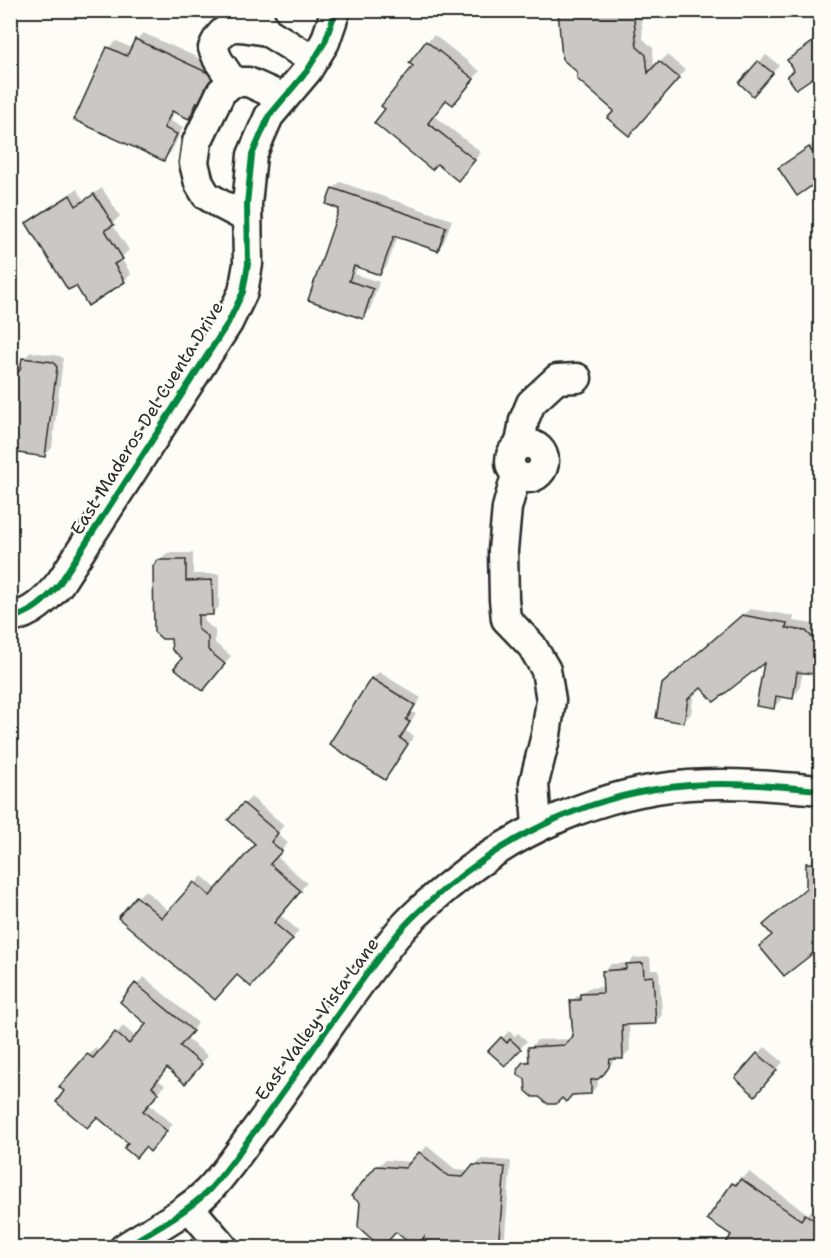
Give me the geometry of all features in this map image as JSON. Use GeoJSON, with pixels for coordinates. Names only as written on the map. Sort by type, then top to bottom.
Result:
{"type":"FeatureCollection","features":[{"type":"Feature","properties":{"kind":"street","name":"East Maderos Del Cuenta Drive"},"geometry":{"type":"LineString","coordinates":[[10,618],[22,616],[45,601],[60,583],[228,324],[243,291],[248,264],[252,155],[269,116],[325,42],[336,10]]}},
{"type":"Feature","properties":{"kind":"street"},"geometry":{"type":"LineString","coordinates":[[233,82],[213,48],[218,35],[228,27],[245,27],[261,21],[313,60]]}},
{"type":"Feature","properties":{"kind":"street"},"geometry":{"type":"LineString","coordinates":[[248,218],[206,195],[199,183],[194,163],[197,142],[221,92],[233,82],[248,82],[284,98]]}},
{"type":"Feature","properties":{"kind":"street"},"geometry":{"type":"LineString","coordinates":[[537,827],[534,783],[546,735],[551,700],[546,670],[532,646],[506,619],[502,550],[507,508],[516,475],[509,459],[511,453],[520,444],[524,420],[531,403],[557,379],[577,378]]}},
{"type":"Feature","properties":{"kind":"street","name":"East Valley Vista Lane"},"geometry":{"type":"LineString","coordinates":[[124,1248],[189,1207],[207,1192],[396,935],[428,902],[493,852],[537,827],[619,796],[649,790],[731,783],[820,790]]}},
{"type":"Feature","properties":{"kind":"street"},"geometry":{"type":"LineString","coordinates":[[189,1207],[224,1248]]}},
{"type":"Feature","properties":{"kind":"building"},"geometry":{"type":"Polygon","coordinates":[[[558,10],[633,10],[637,47],[646,55],[648,73],[659,61],[679,78],[629,136],[607,118],[614,111],[577,79],[577,72],[562,59],[558,10]]]}},
{"type":"Feature","properties":{"kind":"building"},"geometry":{"type":"Polygon","coordinates":[[[820,37],[820,86],[814,77],[796,89],[787,76],[794,71],[787,60],[820,37]]]}},
{"type":"Feature","properties":{"kind":"building"},"geometry":{"type":"Polygon","coordinates":[[[135,39],[215,76],[202,103],[197,102],[189,119],[172,111],[164,128],[177,134],[164,161],[74,120],[107,47],[127,56],[135,39]]]}},
{"type":"Feature","properties":{"kind":"building"},"geometry":{"type":"Polygon","coordinates":[[[426,41],[474,79],[453,105],[446,100],[428,123],[475,160],[458,181],[437,164],[432,170],[374,123],[385,109],[381,106],[413,66],[409,63],[426,41]]]}},
{"type":"Feature","properties":{"kind":"building"},"geometry":{"type":"Polygon","coordinates":[[[758,61],[773,73],[753,96],[739,83],[758,61]]]}},
{"type":"Feature","properties":{"kind":"building"},"geometry":{"type":"Polygon","coordinates":[[[809,147],[820,164],[820,180],[797,196],[778,168],[809,147]]]}},
{"type":"Feature","properties":{"kind":"building"},"geometry":{"type":"Polygon","coordinates":[[[332,188],[446,227],[438,251],[394,236],[380,275],[354,266],[349,281],[373,289],[363,319],[308,300],[339,209],[326,204],[332,188]]]}},
{"type":"Feature","properties":{"kind":"building"},"geometry":{"type":"Polygon","coordinates":[[[94,194],[114,225],[105,230],[123,259],[114,264],[125,282],[88,306],[76,286],[68,290],[26,223],[70,195],[76,206],[94,194]]]}},
{"type":"Feature","properties":{"kind":"building"},"geometry":{"type":"Polygon","coordinates":[[[22,358],[53,362],[57,367],[45,457],[10,450],[10,373],[13,376],[20,370],[22,358]]]}},
{"type":"Feature","properties":{"kind":"building"},"geometry":{"type":"Polygon","coordinates":[[[158,560],[186,560],[186,581],[212,580],[213,615],[198,615],[198,629],[208,637],[208,650],[225,664],[203,691],[174,668],[182,658],[172,650],[171,639],[162,639],[154,632],[153,566],[158,560]]]}},
{"type":"Feature","properties":{"kind":"building"},"geometry":{"type":"Polygon","coordinates":[[[742,615],[787,623],[786,628],[806,631],[819,645],[814,674],[797,672],[793,699],[776,696],[774,709],[756,706],[764,663],[714,702],[701,688],[688,699],[684,723],[656,718],[662,684],[742,615]]]}},
{"type":"Feature","properties":{"kind":"building"},"geometry":{"type":"Polygon","coordinates":[[[371,678],[415,705],[406,720],[410,722],[400,738],[408,744],[385,780],[329,744],[371,678]]]}},
{"type":"Feature","properties":{"kind":"building"},"geometry":{"type":"Polygon","coordinates":[[[243,803],[278,833],[271,842],[282,851],[270,864],[301,891],[274,923],[293,939],[251,987],[237,975],[215,1000],[118,918],[136,896],[162,918],[194,882],[210,896],[255,844],[228,820],[243,803]]]}},
{"type":"Feature","properties":{"kind":"building"},"geometry":{"type":"Polygon","coordinates":[[[806,863],[820,864],[820,948],[784,976],[759,946],[772,935],[763,925],[806,888],[806,863]]]}},
{"type":"Feature","properties":{"kind":"building"},"geometry":{"type":"Polygon","coordinates":[[[643,963],[644,977],[653,976],[656,1024],[622,1025],[623,1059],[610,1059],[609,1067],[604,1074],[598,1079],[591,1080],[591,1094],[572,1095],[566,1102],[562,1098],[556,1104],[548,1104],[526,1091],[525,1079],[518,1075],[518,1068],[523,1062],[529,1062],[528,1047],[565,1045],[573,1036],[570,1000],[580,1000],[580,994],[603,993],[602,971],[626,969],[626,964],[643,963]]]}},
{"type":"Feature","properties":{"kind":"building"},"geometry":{"type":"Polygon","coordinates":[[[135,983],[193,1031],[180,1046],[202,1064],[185,1084],[167,1068],[152,1087],[159,1093],[143,1111],[167,1131],[150,1152],[145,1147],[136,1158],[124,1148],[128,1143],[97,1117],[87,1128],[56,1102],[64,1091],[59,1087],[87,1054],[93,1058],[115,1032],[129,1044],[146,1024],[120,1002],[135,983]]]}},
{"type":"Feature","properties":{"kind":"building"},"geometry":{"type":"Polygon","coordinates":[[[501,1037],[507,1043],[510,1039],[521,1049],[505,1066],[488,1051],[501,1037]]]}},
{"type":"Feature","properties":{"kind":"building"},"geometry":{"type":"Polygon","coordinates":[[[757,1053],[777,1070],[755,1096],[735,1078],[757,1053]]]}},
{"type":"Feature","properties":{"kind":"building"},"geometry":{"type":"Polygon","coordinates":[[[419,1152],[448,1176],[463,1177],[473,1165],[505,1167],[498,1248],[424,1248],[424,1237],[415,1248],[396,1232],[382,1248],[358,1227],[360,1203],[351,1196],[376,1166],[405,1168],[419,1152]]]}},
{"type":"Feature","properties":{"kind":"building"},"geometry":{"type":"Polygon","coordinates":[[[741,1179],[801,1220],[805,1214],[820,1224],[820,1248],[723,1248],[731,1235],[707,1219],[732,1183],[736,1185],[741,1179]]]}},
{"type":"Feature","properties":{"kind":"cycle path"},"geometry":{"type":"LineString","coordinates":[[10,618],[38,605],[60,583],[228,323],[243,292],[248,264],[247,204],[252,155],[269,116],[307,71],[325,42],[336,10]]}},
{"type":"Feature","properties":{"kind":"cycle path"},"geometry":{"type":"LineString","coordinates":[[124,1248],[188,1208],[214,1185],[359,984],[401,930],[447,887],[501,848],[560,817],[591,805],[656,789],[722,784],[820,790]]}}]}
